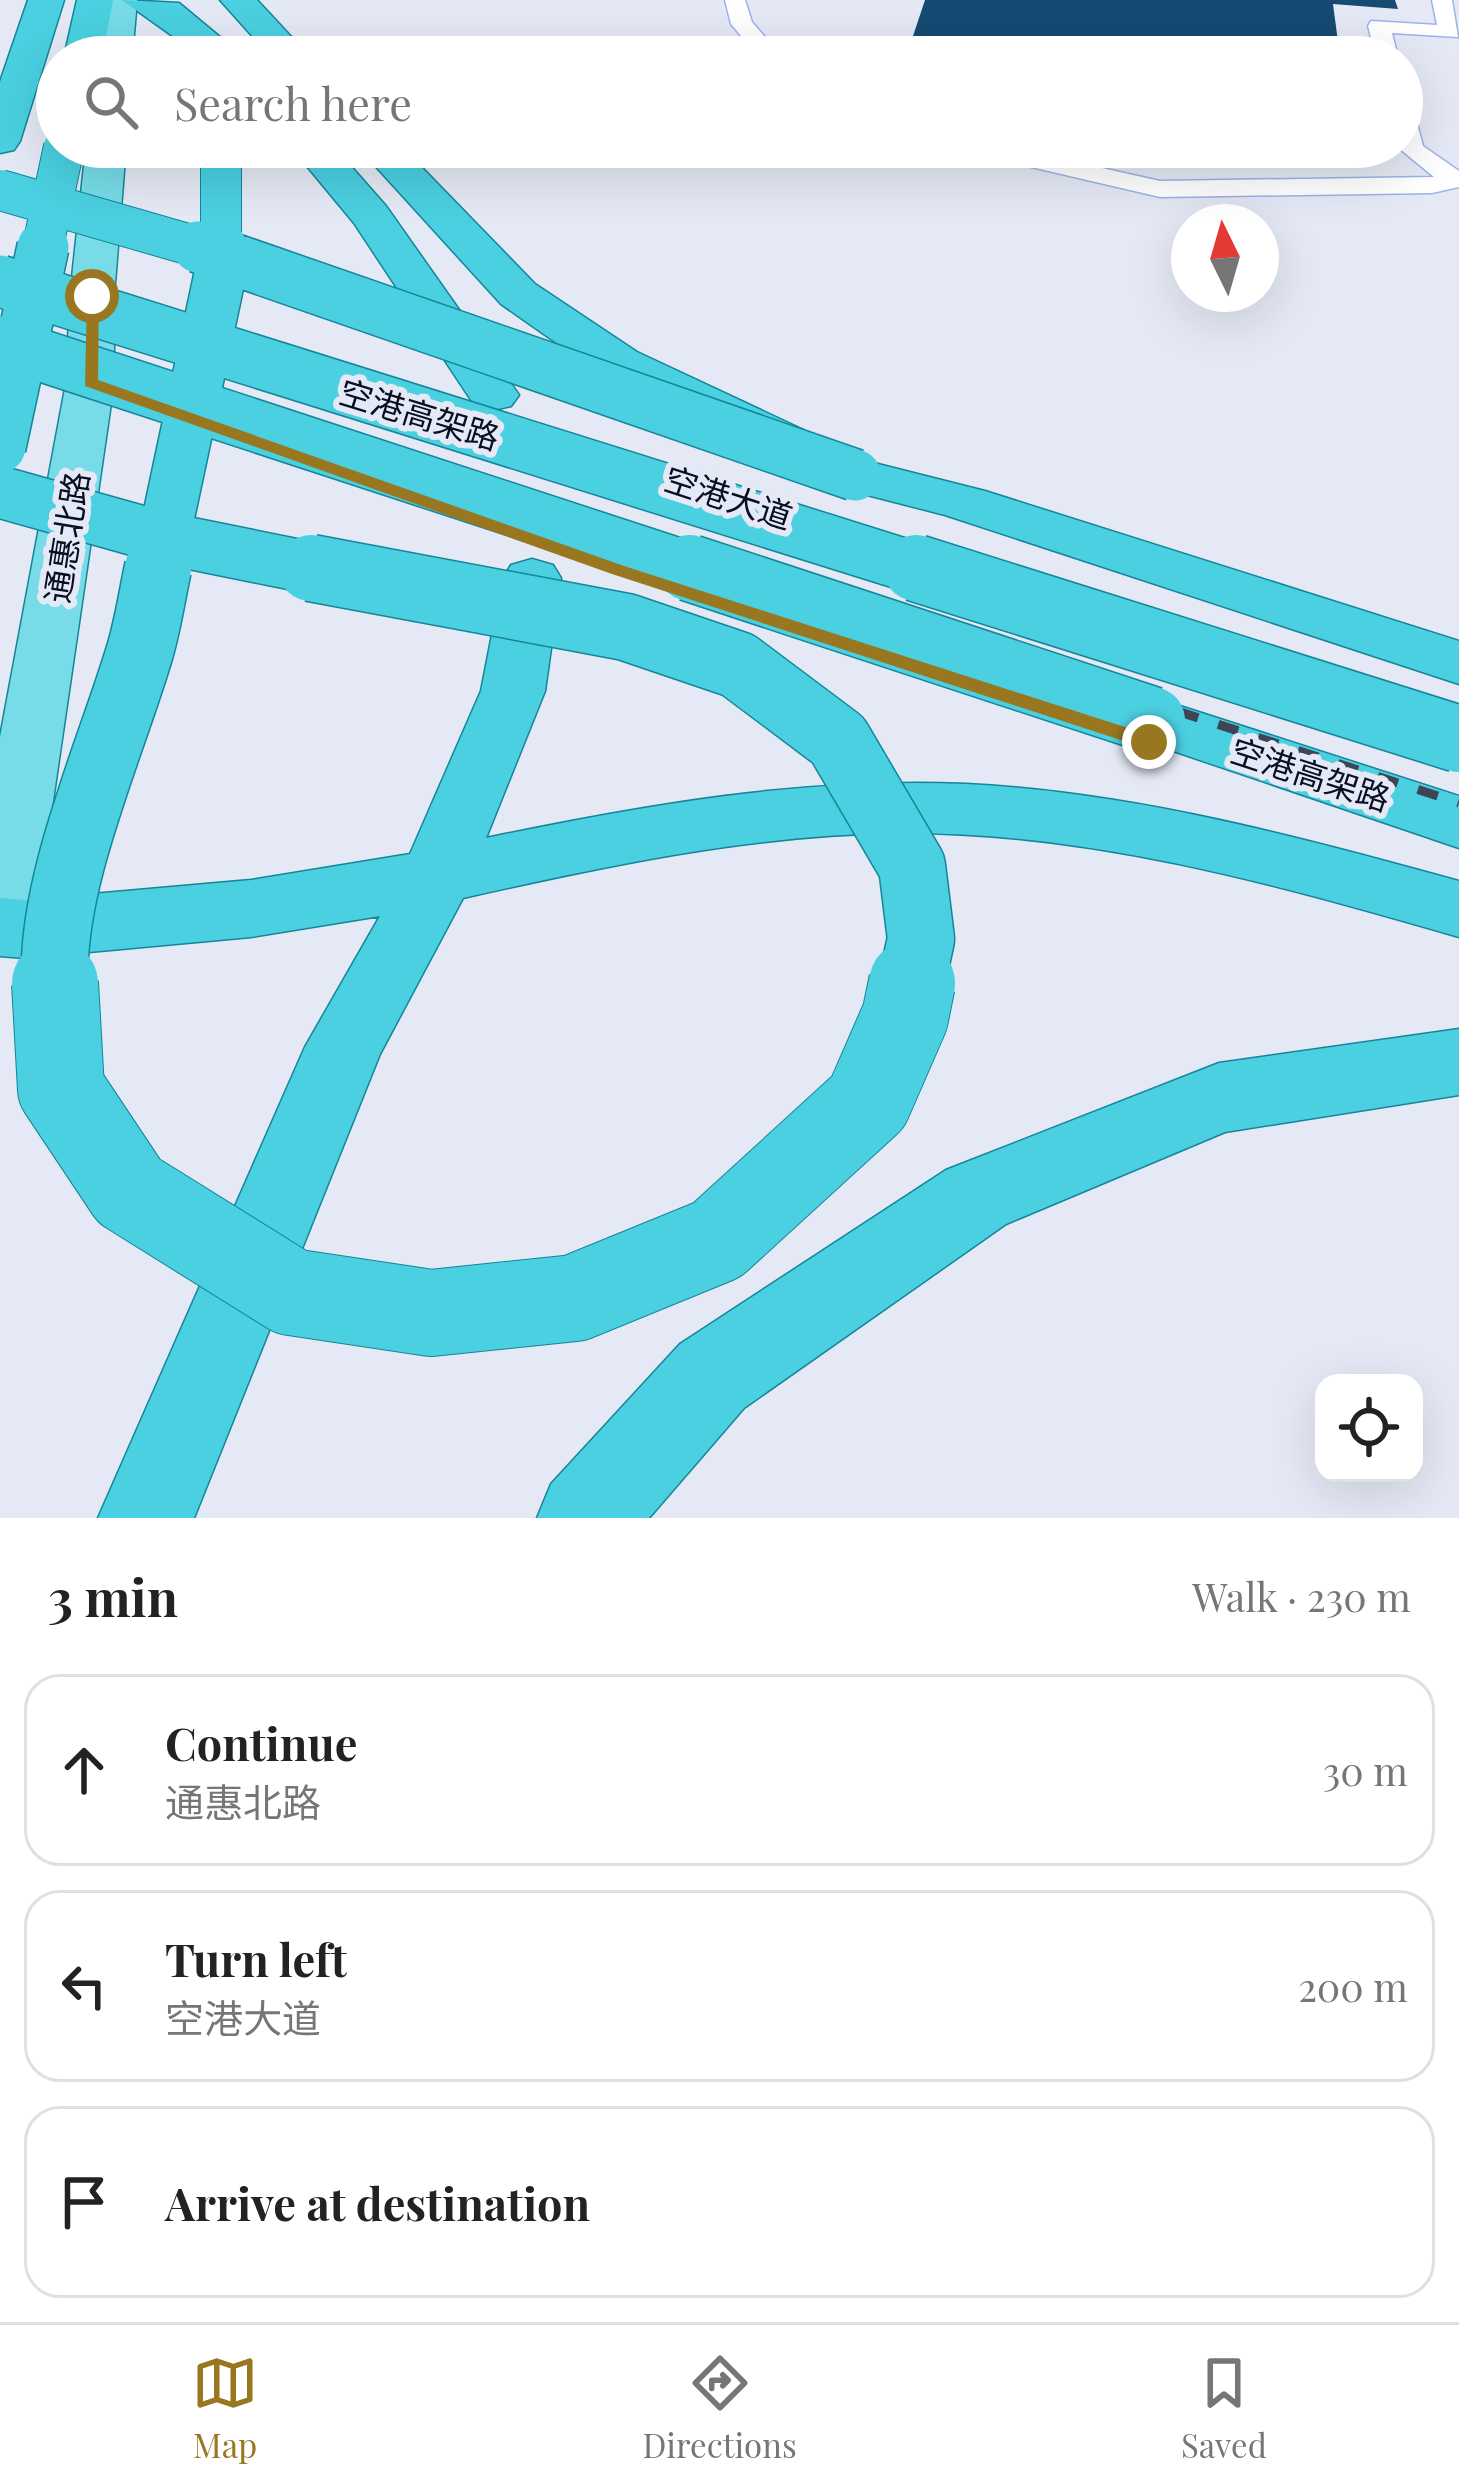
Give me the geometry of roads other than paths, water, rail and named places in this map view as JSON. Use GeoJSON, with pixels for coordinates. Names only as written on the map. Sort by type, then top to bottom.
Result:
{"type":"FeatureCollection","features":[{"type":"Feature","properties":{"kind":"highway"},"geometry":{"type":"LineString","coordinates":[[0,141],[46,0]]}},
{"type":"Feature","properties":{"kind":"highway"},"geometry":{"type":"LineString","coordinates":[[87,36],[95,0]]}},
{"type":"Feature","properties":{"kind":"highway"},"geometry":{"type":"LineString","coordinates":[[140,0],[166,11],[198,36]]}},
{"type":"Feature","properties":{"kind":"highway"},"geometry":{"type":"LineString","coordinates":[[188,0],[205,36]]}},
{"type":"Feature","properties":{"kind":"highway"},"geometry":{"type":"LineString","coordinates":[[238,0],[271,36]]}},
{"type":"Feature","properties":{"kind":"highway"},"geometry":{"type":"LineString","coordinates":[[0,447],[60,168]]}},
{"type":"Feature","properties":{"kind":"highway"},"geometry":{"type":"LineString","coordinates":[[0,492],[111,526],[152,535],[164,537],[173,539],[276,562],[626,627],[738,665],[838,740],[912,866],[921,939],[905,1017],[868,1102],[717,1240],[575,1298],[431,1313],[291,1292],[129,1191],[61,1088],[53,957],[82,826],[141,648],[145,626],[160,559],[164,537],[164,537],[221,270],[219,168]]}},
{"type":"Feature","properties":{"kind":"highway"},"geometry":{"type":"LineString","coordinates":[[146,1518],[344,1047],[427,898],[513,691],[532,578],[494,395],[371,215],[330,168]]}},
{"type":"Feature","properties":{"kind":"highway"},"geometry":{"type":"LineString","coordinates":[[399,168],[518,294],[602,352],[855,475]]}},
{"type":"Feature","properties":{"kind":"highway"},"geometry":{"type":"LineString","coordinates":[[0,190],[255,264],[855,475],[965,503],[1459,664]]}},
{"type":"Feature","properties":{"kind":"highway","name":"空港高架路"},"geometry":{"type":"LineString","coordinates":[[0,281],[1459,739]]}},
{"type":"Feature","properties":{"kind":"highway","name":"空港高架路"},"geometry":{"type":"LineString","coordinates":[[0,342],[1459,822]]}},
{"type":"Feature","properties":{"kind":"highway"},"geometry":{"type":"LineString","coordinates":[[0,926],[25,929],[241,909],[383,887],[535,851],[734,818],[898,808],[1068,817],[1249,850],[1459,909]]}},
{"type":"Feature","properties":{"kind":"highway"},"geometry":{"type":"LineString","coordinates":[[585,1518],[712,1376],[976,1197],[1220,1098],[1459,1062]]}},
{"type":"Feature","properties":{"kind":"main road"},"geometry":{"type":"LineString","coordinates":[[116,36],[120,0]]}},
{"type":"Feature","properties":{"kind":"main road","name":"通惠北路"},"geometry":{"type":"LineString","coordinates":[[0,926],[90,382],[92,296],[104,168]]}},
{"type":"Feature","properties":{"kind":"main road","name":"空港大道"},"geometry":{"type":"LineString","coordinates":[[0,268],[1459,720]]}},
{"type":"Feature","properties":{"kind":"main road"},"geometry":{"type":"LineString","coordinates":[[0,357],[90,382],[618,570],[1459,842]]}},
{"type":"Feature","properties":{"kind":"street"},"geometry":{"type":"LineString","coordinates":[[735,0],[742,24],[753,36]]}},
{"type":"Feature","properties":{"kind":"street"},"geometry":{"type":"LineString","coordinates":[[1382,36],[1379,26],[1450,32],[1442,0]]}},
{"type":"Feature","properties":{"kind":"street"},"geometry":{"type":"LineString","coordinates":[[1423,156],[1456,180]]}},
{"type":"Feature","properties":{"kind":"street"},"geometry":{"type":"LineString","coordinates":[[1068,168],[1160,189],[1432,185],[1456,180]]}},
{"type":"Feature","properties":{"kind":"railway"},"geometry":{"type":"LineString","coordinates":[[0,293],[877,571]]}},
{"type":"Feature","properties":{"kind":"railway"},"geometry":{"type":"LineString","coordinates":[[0,328],[748,571]]}},
{"type":"Feature","properties":{"kind":"railway"},"geometry":{"type":"LineString","coordinates":[[739,568],[1459,803]]}},
{"type":"Feature","properties":{"kind":"railway"},"geometry":{"type":"LineString","coordinates":[[868,568],[1459,756]]}}]}
